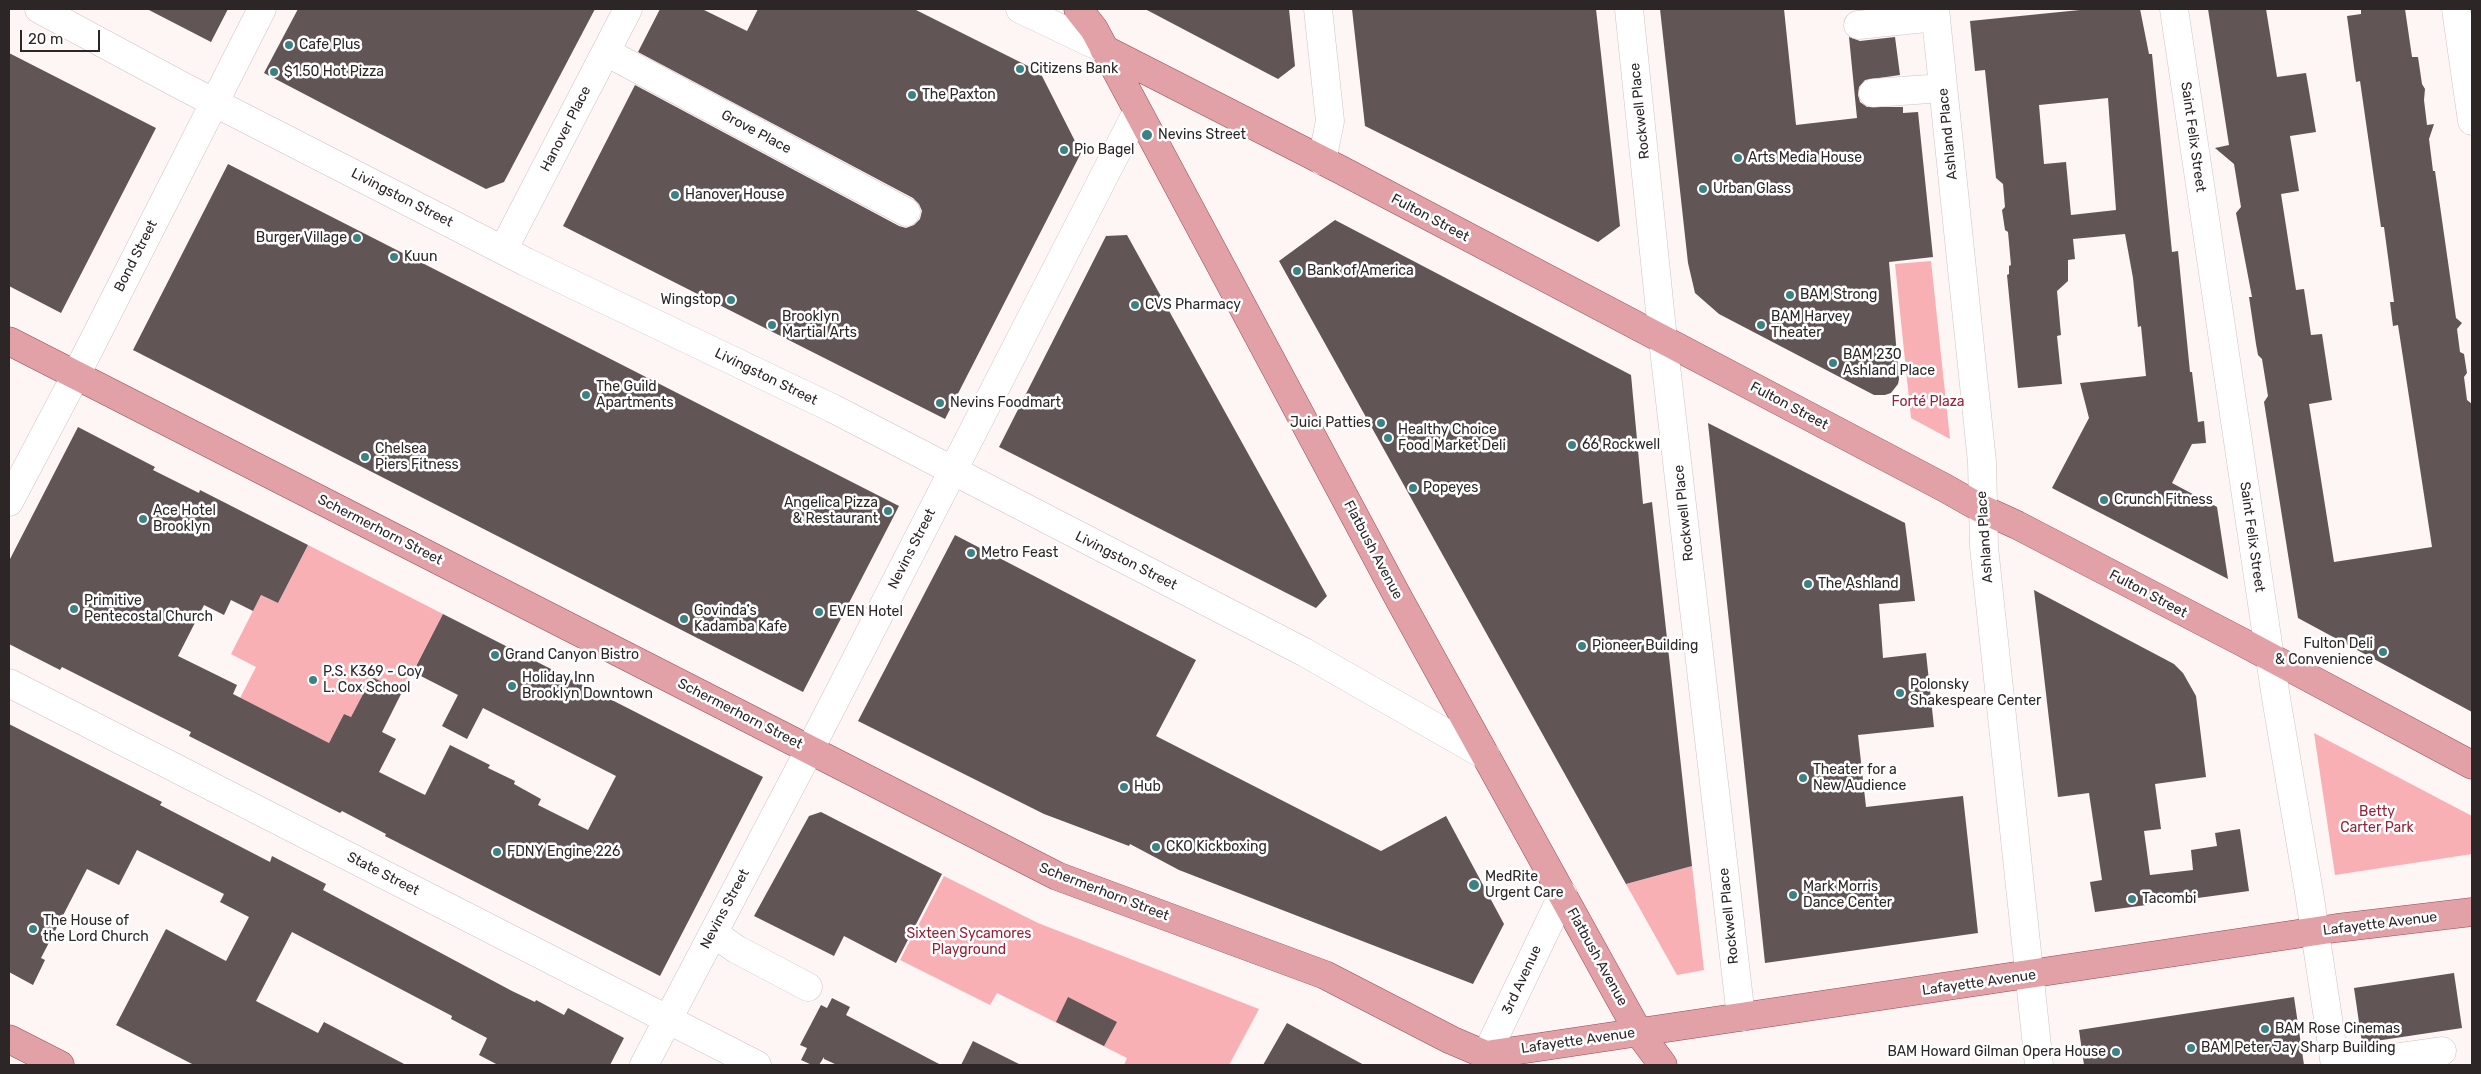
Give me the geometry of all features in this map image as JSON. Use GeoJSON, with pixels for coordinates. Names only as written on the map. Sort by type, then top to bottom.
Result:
{"type":"FeatureCollection","features":[{"type":"Feature","properties":{"kind":"main road","name":"Flatbush Avenue"},"geometry":{"type":"LineString","coordinates":[[1092,24],[1137,112],[1399,599],[1639,1032],[1663,1065]]}},
{"type":"Feature","properties":{"kind":"main road","name":"Fulton Street"},"geometry":{"type":"LineString","coordinates":[[1092,24],[1322,161],[2472,765]]}},
{"type":"Feature","properties":{"kind":"main road","name":"Schermerhorn Street"},"geometry":{"type":"LineString","coordinates":[[9,341],[1057,876],[1325,975],[1451,1040],[1486,1062]]}},
{"type":"Feature","properties":{"kind":"main road","name":"Lafayette Avenue"},"geometry":{"type":"LineString","coordinates":[[1486,1062],[1639,1032],[2315,932],[2472,912]]}},
{"type":"Feature","properties":{"kind":"main road"},"geometry":{"type":"LineString","coordinates":[[9,1039],[60,1065]]}},
{"type":"Feature","properties":{"kind":"street","name":"Livingston Street"},"geometry":{"type":"LineString","coordinates":[[40,9],[214,102],[503,250],[832,408],[951,472],[1304,652],[1486,756]]}},
{"type":"Feature","properties":{"kind":"street","name":"Bond Street"},"geometry":{"type":"LineString","coordinates":[[9,502],[76,375],[262,9]]}},
{"type":"Feature","properties":{"kind":"street","name":"Hanover Place"},"geometry":{"type":"LineString","coordinates":[[503,250],[628,9]]}},
{"type":"Feature","properties":{"kind":"street"},"geometry":{"type":"LineString","coordinates":[[1020,9],[1092,24]]}},
{"type":"Feature","properties":{"kind":"street"},"geometry":{"type":"LineString","coordinates":[[1318,9],[1330,121],[1322,161]]}},
{"type":"Feature","properties":{"kind":"street","name":"Rockwell Place"},"geometry":{"type":"LineString","coordinates":[[1629,9],[1663,340],[1741,1017]]}},
{"type":"Feature","properties":{"kind":"street","name":"Saint Felix Street"},"geometry":{"type":"LineString","coordinates":[[2174,9],[2271,658],[2335,1065]]}},
{"type":"Feature","properties":{"kind":"street"},"geometry":{"type":"LineString","coordinates":[[2456,9],[2472,121]]}},
{"type":"Feature","properties":{"kind":"street"},"geometry":{"type":"LineString","coordinates":[[1858,25],[1935,13]]}},
{"type":"Feature","properties":{"kind":"street","name":"Ashland Place"},"geometry":{"type":"LineString","coordinates":[[1935,13],[1982,462],[1982,509],[2039,1065]]}},
{"type":"Feature","properties":{"kind":"street","name":"Grove Place"},"geometry":{"type":"LineString","coordinates":[[606,52],[906,212]]}},
{"type":"Feature","properties":{"kind":"street"},"geometry":{"type":"LineString","coordinates":[[1873,93],[1943,88]]}},
{"type":"Feature","properties":{"kind":"street","name":"Nevins Street"},"geometry":{"type":"LineString","coordinates":[[644,1065],[810,749],[1137,112]]}},
{"type":"Feature","properties":{"kind":"street","name":"State Street"},"geometry":{"type":"LineString","coordinates":[[9,683],[757,1065]]}},
{"type":"Feature","properties":{"kind":"street","name":"3rd Avenue"},"geometry":{"type":"LineString","coordinates":[[1486,1062],[1563,894]]}},
{"type":"Feature","properties":{"kind":"street"},"geometry":{"type":"LineString","coordinates":[[713,933],[736,948],[808,987]]}},
{"type":"Feature","properties":{"kind":"street"},"geometry":{"type":"LineString","coordinates":[[2343,1065],[2442,1051]]}},
{"type":"Feature","properties":{"kind":"green space","name":"Forté Plaza"},"geometry":{"type":"Polygon","coordinates":[[[1931,261],[1950,439],[1911,418],[1895,264],[1931,261]]]}},
{"type":"Feature","properties":{"kind":"green space","name":"P.S. K369 - Coy L. Cox School"},"geometry":{"type":"Polygon","coordinates":[[[308,545],[443,614],[402,692],[372,677],[351,717],[344,714],[329,743],[240,698],[256,667],[231,654],[261,595],[278,603],[308,545]]]}},
{"type":"Feature","properties":{"kind":"green space","name":"Betty Carter Park"},"geometry":{"type":"Polygon","coordinates":[[[2314,733],[2472,816],[2472,854],[2335,875],[2314,733]]]}},
{"type":"Feature","properties":{"kind":"green space"},"geometry":{"type":"Polygon","coordinates":[[[1692,866],[1704,970],[1677,975],[1626,884],[1692,866]]]}},
{"type":"Feature","properties":{"kind":"green space","name":"Sixteen Sycamores Playground"},"geometry":{"type":"Polygon","coordinates":[[[944,876],[1038,923],[1259,1009],[1229,1065],[1124,1065],[1127,1058],[997,993],[990,1005],[900,960],[944,876]]]}},
{"type":"Feature","properties":{"kind":"building"},"geometry":{"type":"Polygon","coordinates":[[[147,9],[228,9],[211,42],[147,9]]]}},
{"type":"Feature","properties":{"kind":"building"},"geometry":{"type":"Polygon","coordinates":[[[298,9],[595,9],[504,182],[486,189],[264,73],[298,9]]]}},
{"type":"Feature","properties":{"kind":"building"},"geometry":{"type":"Polygon","coordinates":[[[660,9],[702,9],[747,31],[758,9],[914,9],[1040,72],[1081,153],[945,419],[563,226],[635,85],[899,226],[906,228],[914,225],[920,219],[922,211],[919,204],[913,198],[638,52],[660,9]]]}},
{"type":"Feature","properties":{"kind":"building"},"geometry":{"type":"Polygon","coordinates":[[[1145,9],[1289,9],[1295,66],[1278,79],[1145,9]]]}},
{"type":"Feature","properties":{"kind":"building"},"geometry":{"type":"Polygon","coordinates":[[[1352,9],[1596,9],[1620,226],[1598,242],[1365,126],[1352,9]]]}},
{"type":"Feature","properties":{"kind":"building"},"geometry":{"type":"Polygon","coordinates":[[[1660,9],[1784,9],[1796,125],[1857,118],[1849,37],[1860,41],[1895,37],[1900,75],[1865,80],[1859,87],[1858,95],[1860,102],[1867,107],[1903,107],[1903,113],[1918,112],[1933,257],[1889,262],[1899,379],[1898,384],[1891,393],[1874,395],[1719,314],[1695,293],[1688,263],[1660,9]]]}},
{"type":"Feature","properties":{"kind":"building"},"geometry":{"type":"Polygon","coordinates":[[[2090,9],[2140,9],[2149,54],[2152,54],[2172,252],[2178,251],[2190,372],[2192,372],[2198,422],[2204,421],[2206,443],[2192,444],[2172,483],[2217,507],[2228,579],[2052,488],[2089,418],[2080,383],[2146,376],[2141,326],[2138,327],[2133,278],[2125,234],[2073,239],[2075,259],[2068,260],[2068,281],[2057,291],[2061,335],[2057,336],[2062,384],[2018,388],[2007,275],[2011,265],[2008,232],[2005,230],[2002,210],[2005,207],[2003,184],[1996,178],[1985,70],[1975,71],[1970,21],[2090,9]],[[2108,98],[2039,105],[2044,164],[2066,162],[2071,215],[2116,210],[2108,98]]]}},
{"type":"Feature","properties":{"kind":"building"},"geometry":{"type":"Polygon","coordinates":[[[2208,9],[2266,9],[2277,77],[2306,73],[2316,132],[2290,136],[2299,191],[2281,194],[2296,290],[2304,289],[2311,335],[2322,334],[2332,400],[2309,404],[2334,562],[2432,547],[2398,325],[2393,326],[2390,302],[2394,302],[2384,227],[2381,227],[2360,81],[2356,82],[2347,16],[2361,14],[2361,9],[2405,9],[2412,57],[2418,57],[2422,84],[2425,89],[2424,100],[2427,125],[2434,124],[2429,139],[2433,171],[2435,171],[2456,318],[2462,323],[2457,329],[2460,352],[2464,354],[2467,373],[2464,377],[2467,400],[2472,404],[2472,712],[2298,618],[2264,402],[2268,396],[2262,359],[2258,355],[2256,344],[2249,297],[2252,297],[2236,213],[2241,207],[2234,164],[2215,148],[2229,145],[2208,9]]]}},
{"type":"Feature","properties":{"kind":"building"},"geometry":{"type":"Polygon","coordinates":[[[9,53],[156,128],[61,313],[9,286],[9,53]]]}},
{"type":"Feature","properties":{"kind":"building"},"geometry":{"type":"Polygon","coordinates":[[[228,164],[899,506],[803,692],[133,350],[228,164]]]}},
{"type":"Feature","properties":{"kind":"building"},"geometry":{"type":"Polygon","coordinates":[[[1335,220],[1631,375],[1643,504],[1652,502],[1692,866],[1626,884],[1279,261],[1335,220]]]}},
{"type":"Feature","properties":{"kind":"building"},"geometry":{"type":"Polygon","coordinates":[[[1127,235],[1327,596],[1316,608],[999,447],[1106,236],[1127,235]]]}},
{"type":"Feature","properties":{"kind":"building"},"geometry":{"type":"Polygon","coordinates":[[[1708,423],[1905,523],[1915,601],[1879,604],[1883,658],[1926,653],[1934,727],[1858,735],[1866,807],[1963,796],[1978,933],[1765,963],[1708,423]]]}},
{"type":"Feature","properties":{"kind":"building"},"geometry":{"type":"Polygon","coordinates":[[[78,427],[155,467],[153,470],[199,493],[200,490],[308,545],[278,603],[261,595],[253,611],[231,600],[224,615],[204,605],[178,656],[237,685],[233,694],[329,743],[344,714],[351,717],[372,677],[402,692],[382,732],[396,739],[379,772],[425,795],[450,745],[490,765],[488,768],[515,781],[514,784],[541,799],[538,805],[588,830],[616,776],[483,708],[467,739],[442,726],[458,695],[413,672],[443,614],[763,777],[660,976],[385,836],[386,834],[342,811],[340,813],[189,736],[191,732],[62,667],[60,670],[9,644],[9,561],[78,427]]]}},
{"type":"Feature","properties":{"kind":"building","name":"Hub"},"geometry":{"type":"Polygon","coordinates":[[[955,535],[1196,660],[1156,736],[1381,851],[1446,816],[1504,924],[1473,984],[1179,870],[1130,844],[1129,846],[1044,814],[858,721],[955,535]]]}},
{"type":"Feature","properties":{"kind":"building"},"geometry":{"type":"Polygon","coordinates":[[[2034,590],[2174,664],[2183,673],[2196,696],[2206,777],[2155,784],[2161,829],[2144,831],[2150,875],[2193,870],[2191,850],[2217,846],[2215,833],[2240,829],[2249,891],[2095,912],[2090,882],[2102,880],[2089,793],[2058,797],[2034,590]]]}},
{"type":"Feature","properties":{"kind":"building"},"geometry":{"type":"Polygon","coordinates":[[[9,724],[162,802],[160,805],[270,862],[272,856],[326,884],[323,890],[512,991],[535,1002],[536,1000],[564,1015],[568,1008],[624,1038],[610,1065],[498,1065],[479,1055],[487,1038],[451,1019],[452,1016],[292,932],[256,1001],[318,1033],[324,1022],[406,1065],[194,1065],[116,1025],[166,929],[226,961],[249,917],[220,902],[224,894],[137,850],[119,885],[87,869],[41,958],[45,960],[33,985],[9,972],[9,724]]]}},
{"type":"Feature","properties":{"kind":"building"},"geometry":{"type":"Polygon","coordinates":[[[821,812],[942,874],[896,963],[844,936],[834,956],[754,916],[809,816],[821,812]]]}},
{"type":"Feature","properties":{"kind":"building"},"geometry":{"type":"Polygon","coordinates":[[[2454,973],[2462,1028],[2362,1043],[2354,988],[2454,973]]]}},
{"type":"Feature","properties":{"kind":"building"},"geometry":{"type":"Polygon","coordinates":[[[1068,997],[1117,1022],[1104,1046],[1056,1022],[1068,997]]]}},
{"type":"Feature","properties":{"kind":"building","name":"BAM Peter Jay Sharp Building"},"geometry":{"type":"Polygon","coordinates":[[[2294,997],[2304,1065],[2084,1065],[2079,1030],[2294,997]]]}},
{"type":"Feature","properties":{"kind":"building"},"geometry":{"type":"Polygon","coordinates":[[[832,998],[850,1007],[846,1015],[941,1065],[837,1065],[824,1059],[824,1057],[819,1065],[812,1065],[801,1060],[807,1048],[800,1045],[821,1005],[827,1008],[832,998]]]}},
{"type":"Feature","properties":{"kind":"building"},"geometry":{"type":"Polygon","coordinates":[[[1287,1023],[1364,1065],[1263,1065],[1287,1023]]]}},
{"type":"Feature","properties":{"kind":"building"},"geometry":{"type":"Polygon","coordinates":[[[973,1041],[1021,1065],[961,1065],[973,1041]]]}},
{"type":"Feature","properties":{"kind":"place","name":"Cafe Plus"},"geometry":{"type":"Point","coordinates":[289,45]}},
{"type":"Feature","properties":{"kind":"place","name":"Citizens Bank"},"geometry":{"type":"Point","coordinates":[1020,69]}},
{"type":"Feature","properties":{"kind":"place","name":"$1.50 Hot Pizza"},"geometry":{"type":"Point","coordinates":[274,72]}},
{"type":"Feature","properties":{"kind":"place","name":"The Paxton"},"geometry":{"type":"Point","coordinates":[912,95]}},
{"type":"Feature","properties":{"kind":"place","name":"Nevins Street"},"geometry":{"type":"Point","coordinates":[1147,135]}},
{"type":"Feature","properties":{"kind":"place","name":"Pio Bagel"},"geometry":{"type":"Point","coordinates":[1064,150]}},
{"type":"Feature","properties":{"kind":"place","name":"Arts Media House"},"geometry":{"type":"Point","coordinates":[1738,158]}},
{"type":"Feature","properties":{"kind":"place","name":"Urban Glass"},"geometry":{"type":"Point","coordinates":[1703,189]}},
{"type":"Feature","properties":{"kind":"place","name":"Hanover House"},"geometry":{"type":"Point","coordinates":[675,195]}},
{"type":"Feature","properties":{"kind":"place","name":"Burger Village"},"geometry":{"type":"Point","coordinates":[357,238]}},
{"type":"Feature","properties":{"kind":"place","name":"Kuun"},"geometry":{"type":"Point","coordinates":[394,257]}},
{"type":"Feature","properties":{"kind":"place","name":"Bank of America"},"geometry":{"type":"Point","coordinates":[1297,271]}},
{"type":"Feature","properties":{"kind":"place","name":"BAM Strong"},"geometry":{"type":"Point","coordinates":[1790,295]}},
{"type":"Feature","properties":{"kind":"place","name":"Wingstop"},"geometry":{"type":"Point","coordinates":[731,300]}},
{"type":"Feature","properties":{"kind":"place","name":"CVS Pharmacy"},"geometry":{"type":"Point","coordinates":[1135,305]}},
{"type":"Feature","properties":{"kind":"place","name":"Brooklyn Martial Arts"},"geometry":{"type":"Point","coordinates":[772,325]}},
{"type":"Feature","properties":{"kind":"place","name":"BAM Harvey Theater"},"geometry":{"type":"Point","coordinates":[1761,325]}},
{"type":"Feature","properties":{"kind":"place","name":"BAM 230 Ashland Place"},"geometry":{"type":"Point","coordinates":[1833,363]}},
{"type":"Feature","properties":{"kind":"place","name":"The Guild Apartments"},"geometry":{"type":"Point","coordinates":[586,395]}},
{"type":"Feature","properties":{"kind":"place","name":"Nevins Foodmart"},"geometry":{"type":"Point","coordinates":[940,403]}},
{"type":"Feature","properties":{"kind":"place","name":"Juici Patties"},"geometry":{"type":"Point","coordinates":[1381,423]}},
{"type":"Feature","properties":{"kind":"place","name":"Healthy Choice Food Market Deli"},"geometry":{"type":"Point","coordinates":[1388,438]}},
{"type":"Feature","properties":{"kind":"place","name":"66 Rockwell"},"geometry":{"type":"Point","coordinates":[1572,445]}},
{"type":"Feature","properties":{"kind":"place","name":"Chelsea Piers Fitness"},"geometry":{"type":"Point","coordinates":[365,457]}},
{"type":"Feature","properties":{"kind":"place","name":"Popeyes"},"geometry":{"type":"Point","coordinates":[1413,488]}},
{"type":"Feature","properties":{"kind":"place","name":"Crunch Fitness"},"geometry":{"type":"Point","coordinates":[2104,500]}},
{"type":"Feature","properties":{"kind":"place","name":"Angelica Pizza & Restaurant"},"geometry":{"type":"Point","coordinates":[888,511]}},
{"type":"Feature","properties":{"kind":"place","name":"Ace Hotel Brooklyn"},"geometry":{"type":"Point","coordinates":[143,519]}},
{"type":"Feature","properties":{"kind":"place","name":"Metro Feast"},"geometry":{"type":"Point","coordinates":[971,553]}},
{"type":"Feature","properties":{"kind":"place","name":"The Ashland"},"geometry":{"type":"Point","coordinates":[1808,584]}},
{"type":"Feature","properties":{"kind":"place","name":"Primitive Pentecostal Church"},"geometry":{"type":"Point","coordinates":[74,609]}},
{"type":"Feature","properties":{"kind":"place","name":"EVEN Hotel"},"geometry":{"type":"Point","coordinates":[819,612]}},
{"type":"Feature","properties":{"kind":"place","name":"Govinda's Kadamba Kafe"},"geometry":{"type":"Point","coordinates":[684,619]}},
{"type":"Feature","properties":{"kind":"place","name":"Pioneer Building"},"geometry":{"type":"Point","coordinates":[1582,646]}},
{"type":"Feature","properties":{"kind":"place","name":"Fulton Deli & Convenience"},"geometry":{"type":"Point","coordinates":[2383,652]}},
{"type":"Feature","properties":{"kind":"place","name":"Grand Canyon Bistro"},"geometry":{"type":"Point","coordinates":[495,655]}},
{"type":"Feature","properties":{"kind":"place","name":"P.S. K369 - Coy L. Cox School"},"geometry":{"type":"Point","coordinates":[313,680]}},
{"type":"Feature","properties":{"kind":"place","name":"Holiday Inn Brooklyn Downtown"},"geometry":{"type":"Point","coordinates":[512,686]}},
{"type":"Feature","properties":{"kind":"place","name":"Polonsky Shakespeare Center"},"geometry":{"type":"Point","coordinates":[1900,693]}},
{"type":"Feature","properties":{"kind":"place","name":"Theater for a New Audience"},"geometry":{"type":"Point","coordinates":[1803,778]}},
{"type":"Feature","properties":{"kind":"place","name":"Hub"},"geometry":{"type":"Point","coordinates":[1124,787]}},
{"type":"Feature","properties":{"kind":"place","name":"CKO Kickboxing"},"geometry":{"type":"Point","coordinates":[1156,847]}},
{"type":"Feature","properties":{"kind":"place","name":"FDNY Engine 226"},"geometry":{"type":"Point","coordinates":[497,852]}},
{"type":"Feature","properties":{"kind":"place","name":"MedRite Urgent Care"},"geometry":{"type":"Point","coordinates":[1474,885]}},
{"type":"Feature","properties":{"kind":"place","name":"Mark Morris Dance Center"},"geometry":{"type":"Point","coordinates":[1793,895]}},
{"type":"Feature","properties":{"kind":"place","name":"Tacombi"},"geometry":{"type":"Point","coordinates":[2132,899]}},
{"type":"Feature","properties":{"kind":"place","name":"The House of the Lord Church"},"geometry":{"type":"Point","coordinates":[33,929]}},
{"type":"Feature","properties":{"kind":"place","name":"BAM Rose Cinemas"},"geometry":{"type":"Point","coordinates":[2265,1029]}},
{"type":"Feature","properties":{"kind":"place","name":"BAM Peter Jay Sharp Building"},"geometry":{"type":"Point","coordinates":[2191,1048]}},
{"type":"Feature","properties":{"kind":"place","name":"BAM Howard Gilman Opera House"},"geometry":{"type":"Point","coordinates":[2116,1052]}}]}
